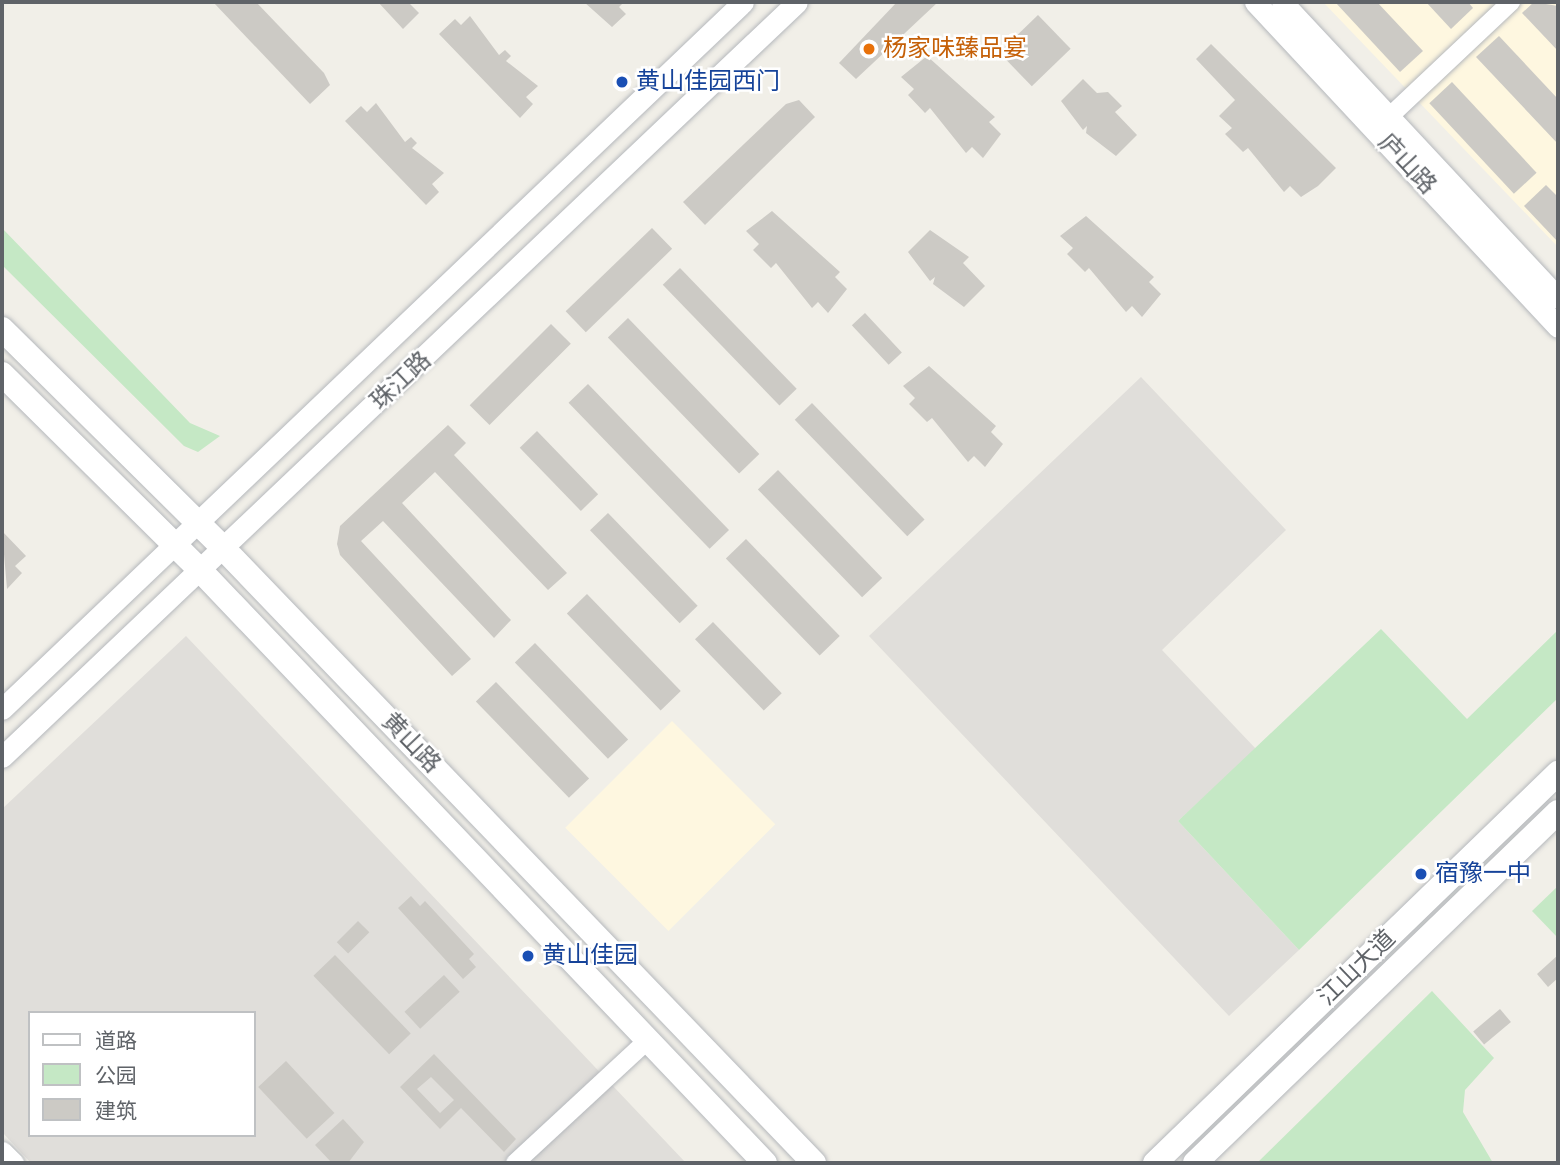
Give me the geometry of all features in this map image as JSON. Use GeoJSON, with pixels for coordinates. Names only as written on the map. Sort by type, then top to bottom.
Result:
{"type":"FeatureCollection","features":[{"type":"Feature","properties":{"kind":"main road","name":"黄山路"},"geometry":{"type":"LineString","coordinates":[[2,329],[199,523],[814,1163]]}},
{"type":"Feature","properties":{"kind":"main road","name":"黄山路"},"geometry":{"type":"LineString","coordinates":[[2,374],[201,570],[765,1163]]}},
{"type":"Feature","properties":{"kind":"main road","name":"江山大道"},"geometry":{"type":"LineString","coordinates":[[1155,1163],[1558,772]]}},
{"type":"Feature","properties":{"kind":"main road","name":"江山大道"},"geometry":{"type":"LineString","coordinates":[[1195,1163],[1558,811]]}},
{"type":"Feature","properties":{"kind":"street","name":"珠江路"},"geometry":{"type":"LineString","coordinates":[[2,709],[743,2]]}},
{"type":"Feature","properties":{"kind":"street","name":"珠江路"},"geometry":{"type":"LineString","coordinates":[[2,757],[475,311],[797,2]]}},
{"type":"Feature","properties":{"kind":"street","name":"庐山路"},"geometry":{"type":"LineString","coordinates":[[1255,2],[1558,327]]}},
{"type":"Feature","properties":{"kind":"street","name":"庐山路"},"geometry":{"type":"LineString","coordinates":[[1282,2],[1558,298]]}},
{"type":"Feature","properties":{"kind":"street"},"geometry":{"type":"LineString","coordinates":[[1389,117],[1511,2]]}},
{"type":"Feature","properties":{"kind":"street"},"geometry":{"type":"LineString","coordinates":[[588,149],[615,178]]}},
{"type":"Feature","properties":{"kind":"street"},"geometry":{"type":"LineString","coordinates":[[447,283],[475,311]]}},
{"type":"Feature","properties":{"kind":"street"},"geometry":{"type":"LineString","coordinates":[[514,1163],[648,1040]]}},
{"type":"Feature","properties":{"kind":"street"},"geometry":{"type":"LineString","coordinates":[[2,1152],[13,1163]]}},
{"type":"Feature","properties":{"kind":"shaded area"},"geometry":{"type":"Polygon","coordinates":[[[1323,2],[1558,2],[1558,247],[1323,2]]]}},
{"type":"Feature","properties":{"kind":"shaded area"},"geometry":{"type":"Polygon","coordinates":[[[1141,377],[1286,530],[1162,650],[1256,749],[1178,821],[1299,950],[1229,1016],[869,636],[1141,377]]]}},
{"type":"Feature","properties":{"kind":"shaded area"},"geometry":{"type":"Polygon","coordinates":[[[186,636],[686,1163],[31,1163],[2,1132],[2,809],[186,636]]]}},
{"type":"Feature","properties":{"kind":"shaded area"},"geometry":{"type":"Polygon","coordinates":[[[672,721],[775,824],[668,931],[565,828],[672,721]]]}},
{"type":"Feature","properties":{"kind":"green space"},"geometry":{"type":"Polygon","coordinates":[[[2,228],[190,423],[220,436],[198,452],[184,446],[2,265],[2,228]]]}},
{"type":"Feature","properties":{"kind":"green space"},"geometry":{"type":"Polygon","coordinates":[[[1381,629],[1467,719],[1558,630],[1558,698],[1299,950],[1178,821],[1381,629]]]}},
{"type":"Feature","properties":{"kind":"green space"},"geometry":{"type":"Polygon","coordinates":[[[1558,886],[1558,938],[1532,911],[1558,886]]]}},
{"type":"Feature","properties":{"kind":"green space"},"geometry":{"type":"Polygon","coordinates":[[[1432,991],[1494,1058],[1465,1090],[1463,1112],[1493,1163],[1257,1163],[1432,991]]]}},
{"type":"Feature","properties":{"kind":"building"},"geometry":{"type":"Polygon","coordinates":[[[256,2],[324,73],[330,85],[310,104],[214,3],[256,2]]]}},
{"type":"Feature","properties":{"kind":"building"},"geometry":{"type":"Polygon","coordinates":[[[378,2],[408,2],[419,13],[403,29],[378,2]]]}},
{"type":"Feature","properties":{"kind":"building"},"geometry":{"type":"Polygon","coordinates":[[[584,2],[624,2],[619,7],[626,14],[612,27],[584,2]]]}},
{"type":"Feature","properties":{"kind":"building"},"geometry":{"type":"Polygon","coordinates":[[[897,2],[938,2],[856,79],[839,63],[897,2]]]}},
{"type":"Feature","properties":{"kind":"building"},"geometry":{"type":"Polygon","coordinates":[[[1335,2],[1377,2],[1423,51],[1400,72],[1335,2]]]}},
{"type":"Feature","properties":{"kind":"building"},"geometry":{"type":"Polygon","coordinates":[[[1426,2],[1468,2],[1473,8],[1451,29],[1426,2]]]}},
{"type":"Feature","properties":{"kind":"building"},"geometry":{"type":"Polygon","coordinates":[[[1534,2],[1558,6],[1558,51],[1522,13],[1534,2]]]}},
{"type":"Feature","properties":{"kind":"building"},"geometry":{"type":"Polygon","coordinates":[[[1038,15],[1071,49],[1032,86],[999,53],[1038,15]]]}},
{"type":"Feature","properties":{"kind":"building"},"geometry":{"type":"Polygon","coordinates":[[[470,16],[499,55],[505,50],[511,56],[506,61],[538,86],[526,97],[533,104],[520,118],[439,34],[455,19],[461,25],[470,16]]]}},
{"type":"Feature","properties":{"kind":"building"},"geometry":{"type":"Polygon","coordinates":[[[1499,36],[1558,99],[1558,144],[1476,57],[1499,36]]]}},
{"type":"Feature","properties":{"kind":"building"},"geometry":{"type":"Polygon","coordinates":[[[1211,44],[1336,168],[1318,186],[1301,197],[1290,186],[1284,192],[1248,148],[1243,152],[1225,134],[1232,128],[1219,116],[1235,100],[1196,59],[1211,44]]]}},
{"type":"Feature","properties":{"kind":"building"},"geometry":{"type":"Polygon","coordinates":[[[927,56],[995,117],[989,122],[1001,134],[983,158],[972,147],[966,153],[930,108],[925,113],[908,95],[914,89],[901,77],[927,56]]]}},
{"type":"Feature","properties":{"kind":"building"},"geometry":{"type":"Polygon","coordinates":[[[1083,79],[1097,93],[1108,92],[1122,106],[1115,112],[1137,135],[1116,156],[1086,133],[1087,126],[1083,130],[1061,101],[1083,79]]]}},
{"type":"Feature","properties":{"kind":"building"},"geometry":{"type":"Polygon","coordinates":[[[1452,82],[1537,173],[1514,194],[1429,103],[1452,82]]]}},
{"type":"Feature","properties":{"kind":"building"},"geometry":{"type":"Polygon","coordinates":[[[799,100],[815,117],[705,225],[683,202],[786,104],[799,100]]]}},
{"type":"Feature","properties":{"kind":"building"},"geometry":{"type":"Polygon","coordinates":[[[376,103],[405,142],[411,137],[417,143],[412,148],[444,173],[432,184],[439,192],[426,205],[345,121],[361,106],[367,112],[376,103]]]}},
{"type":"Feature","properties":{"kind":"building"},"geometry":{"type":"Polygon","coordinates":[[[1546,185],[1558,197],[1558,242],[1524,206],[1546,185]]]}},
{"type":"Feature","properties":{"kind":"building"},"geometry":{"type":"Polygon","coordinates":[[[772,211],[840,272],[835,277],[847,289],[828,313],[818,302],[812,308],[776,263],[771,268],[753,250],[759,244],[746,231],[772,211]]]}},
{"type":"Feature","properties":{"kind":"building"},"geometry":{"type":"Polygon","coordinates":[[[1086,216],[1154,277],[1149,282],[1161,294],[1142,317],[1132,306],[1126,312],[1089,268],[1085,272],[1067,254],[1073,248],[1060,236],[1086,216]]]}},
{"type":"Feature","properties":{"kind":"building"},"geometry":{"type":"Polygon","coordinates":[[[652,228],[672,249],[586,332],[566,311],[652,228]]]}},
{"type":"Feature","properties":{"kind":"building"},"geometry":{"type":"Polygon","coordinates":[[[930,230],[969,257],[963,263],[985,286],[964,307],[933,284],[935,277],[930,281],[908,252],[930,230]]]}},
{"type":"Feature","properties":{"kind":"building"},"geometry":{"type":"Polygon","coordinates":[[[680,268],[797,389],[779,406],[663,285],[680,268]]]}},
{"type":"Feature","properties":{"kind":"building"},"geometry":{"type":"Polygon","coordinates":[[[865,313],[902,352],[889,365],[852,325],[865,313]]]}},
{"type":"Feature","properties":{"kind":"building"},"geometry":{"type":"Polygon","coordinates":[[[628,318],[759,454],[739,473],[608,337],[628,318]]]}},
{"type":"Feature","properties":{"kind":"building"},"geometry":{"type":"Polygon","coordinates":[[[551,324],[571,344],[489,425],[470,405],[551,324]]]}},
{"type":"Feature","properties":{"kind":"building"},"geometry":{"type":"Polygon","coordinates":[[[929,366],[996,426],[991,432],[1003,444],[985,467],[974,456],[968,462],[932,418],[927,422],[909,404],[915,398],[903,386],[929,366]]]}},
{"type":"Feature","properties":{"kind":"building"},"geometry":{"type":"Polygon","coordinates":[[[588,384],[729,530],[710,549],[569,403],[588,384]]]}},
{"type":"Feature","properties":{"kind":"building"},"geometry":{"type":"Polygon","coordinates":[[[812,403],[925,520],[907,536],[795,420],[812,403]]]}},
{"type":"Feature","properties":{"kind":"building"},"geometry":{"type":"Polygon","coordinates":[[[448,425],[466,443],[454,455],[567,573],[548,590],[435,472],[402,503],[511,620],[494,638],[383,521],[361,541],[471,659],[452,676],[340,555],[337,544],[340,526],[448,425]]]}},
{"type":"Feature","properties":{"kind":"building"},"geometry":{"type":"Polygon","coordinates":[[[537,431],[598,494],[581,511],[520,448],[537,431]]]}},
{"type":"Feature","properties":{"kind":"building"},"geometry":{"type":"Polygon","coordinates":[[[778,470],[882,578],[862,597],[758,489],[778,470]]]}},
{"type":"Feature","properties":{"kind":"building"},"geometry":{"type":"Polygon","coordinates":[[[608,513],[698,606],[680,623],[590,530],[608,513]]]}},
{"type":"Feature","properties":{"kind":"building"},"geometry":{"type":"Polygon","coordinates":[[[2,531],[26,556],[15,566],[22,573],[7,589],[2,531]]]}},
{"type":"Feature","properties":{"kind":"building"},"geometry":{"type":"Polygon","coordinates":[[[746,539],[840,636],[820,656],[726,558],[746,539]]]}},
{"type":"Feature","properties":{"kind":"building"},"geometry":{"type":"Polygon","coordinates":[[[587,594],[681,691],[661,711],[567,613],[587,594]]]}},
{"type":"Feature","properties":{"kind":"building"},"geometry":{"type":"Polygon","coordinates":[[[713,622],[782,693],[764,711],[695,639],[713,622]]]}},
{"type":"Feature","properties":{"kind":"building"},"geometry":{"type":"Polygon","coordinates":[[[535,643],[628,739],[608,759],[515,662],[535,643]]]}},
{"type":"Feature","properties":{"kind":"building"},"geometry":{"type":"Polygon","coordinates":[[[496,682],[589,778],[569,798],[476,701],[496,682]]]}},
{"type":"Feature","properties":{"kind":"building"},"geometry":{"type":"Polygon","coordinates":[[[411,896],[420,906],[425,901],[474,954],[469,959],[476,967],[463,979],[398,908],[411,896]]]}},
{"type":"Feature","properties":{"kind":"building"},"geometry":{"type":"Polygon","coordinates":[[[358,921],[369,932],[348,954],[337,942],[358,921]]]}},
{"type":"Feature","properties":{"kind":"building"},"geometry":{"type":"Polygon","coordinates":[[[335,955],[411,1033],[389,1054],[313,976],[335,955]]]}},
{"type":"Feature","properties":{"kind":"building"},"geometry":{"type":"Polygon","coordinates":[[[1558,955],[1558,978],[1548,987],[1537,974],[1558,955]]]}},
{"type":"Feature","properties":{"kind":"building"},"geometry":{"type":"Polygon","coordinates":[[[444,975],[460,992],[420,1029],[405,1012],[444,975]]]}},
{"type":"Feature","properties":{"kind":"building"},"geometry":{"type":"Polygon","coordinates":[[[1500,1009],[1511,1022],[1484,1045],[1473,1031],[1500,1009]]]}},
{"type":"Feature","properties":{"kind":"building"},"geometry":{"type":"Polygon","coordinates":[[[434,1054],[516,1139],[504,1152],[461,1108],[440,1129],[400,1087],[434,1054]],[[431,1077],[417,1089],[440,1113],[454,1100],[431,1077]]]}},
{"type":"Feature","properties":{"kind":"building"},"geometry":{"type":"Polygon","coordinates":[[[286,1061],[334,1113],[307,1139],[258,1087],[286,1061]]]}},
{"type":"Feature","properties":{"kind":"building"},"geometry":{"type":"Polygon","coordinates":[[[343,1119],[364,1142],[348,1163],[332,1163],[315,1145],[343,1119]]]}},
{"type":"Feature","properties":{"kind":"place","name":"杨家味臻品宴"},"geometry":{"type":"Point","coordinates":[869,49]}},
{"type":"Feature","properties":{"kind":"place","name":"黄山佳园西门"},"geometry":{"type":"Point","coordinates":[622,82]}},
{"type":"Feature","properties":{"kind":"place","name":"宿豫一中"},"geometry":{"type":"Point","coordinates":[1421,874]}},
{"type":"Feature","properties":{"kind":"place","name":"黄山佳园"},"geometry":{"type":"Point","coordinates":[528,956]}}]}
